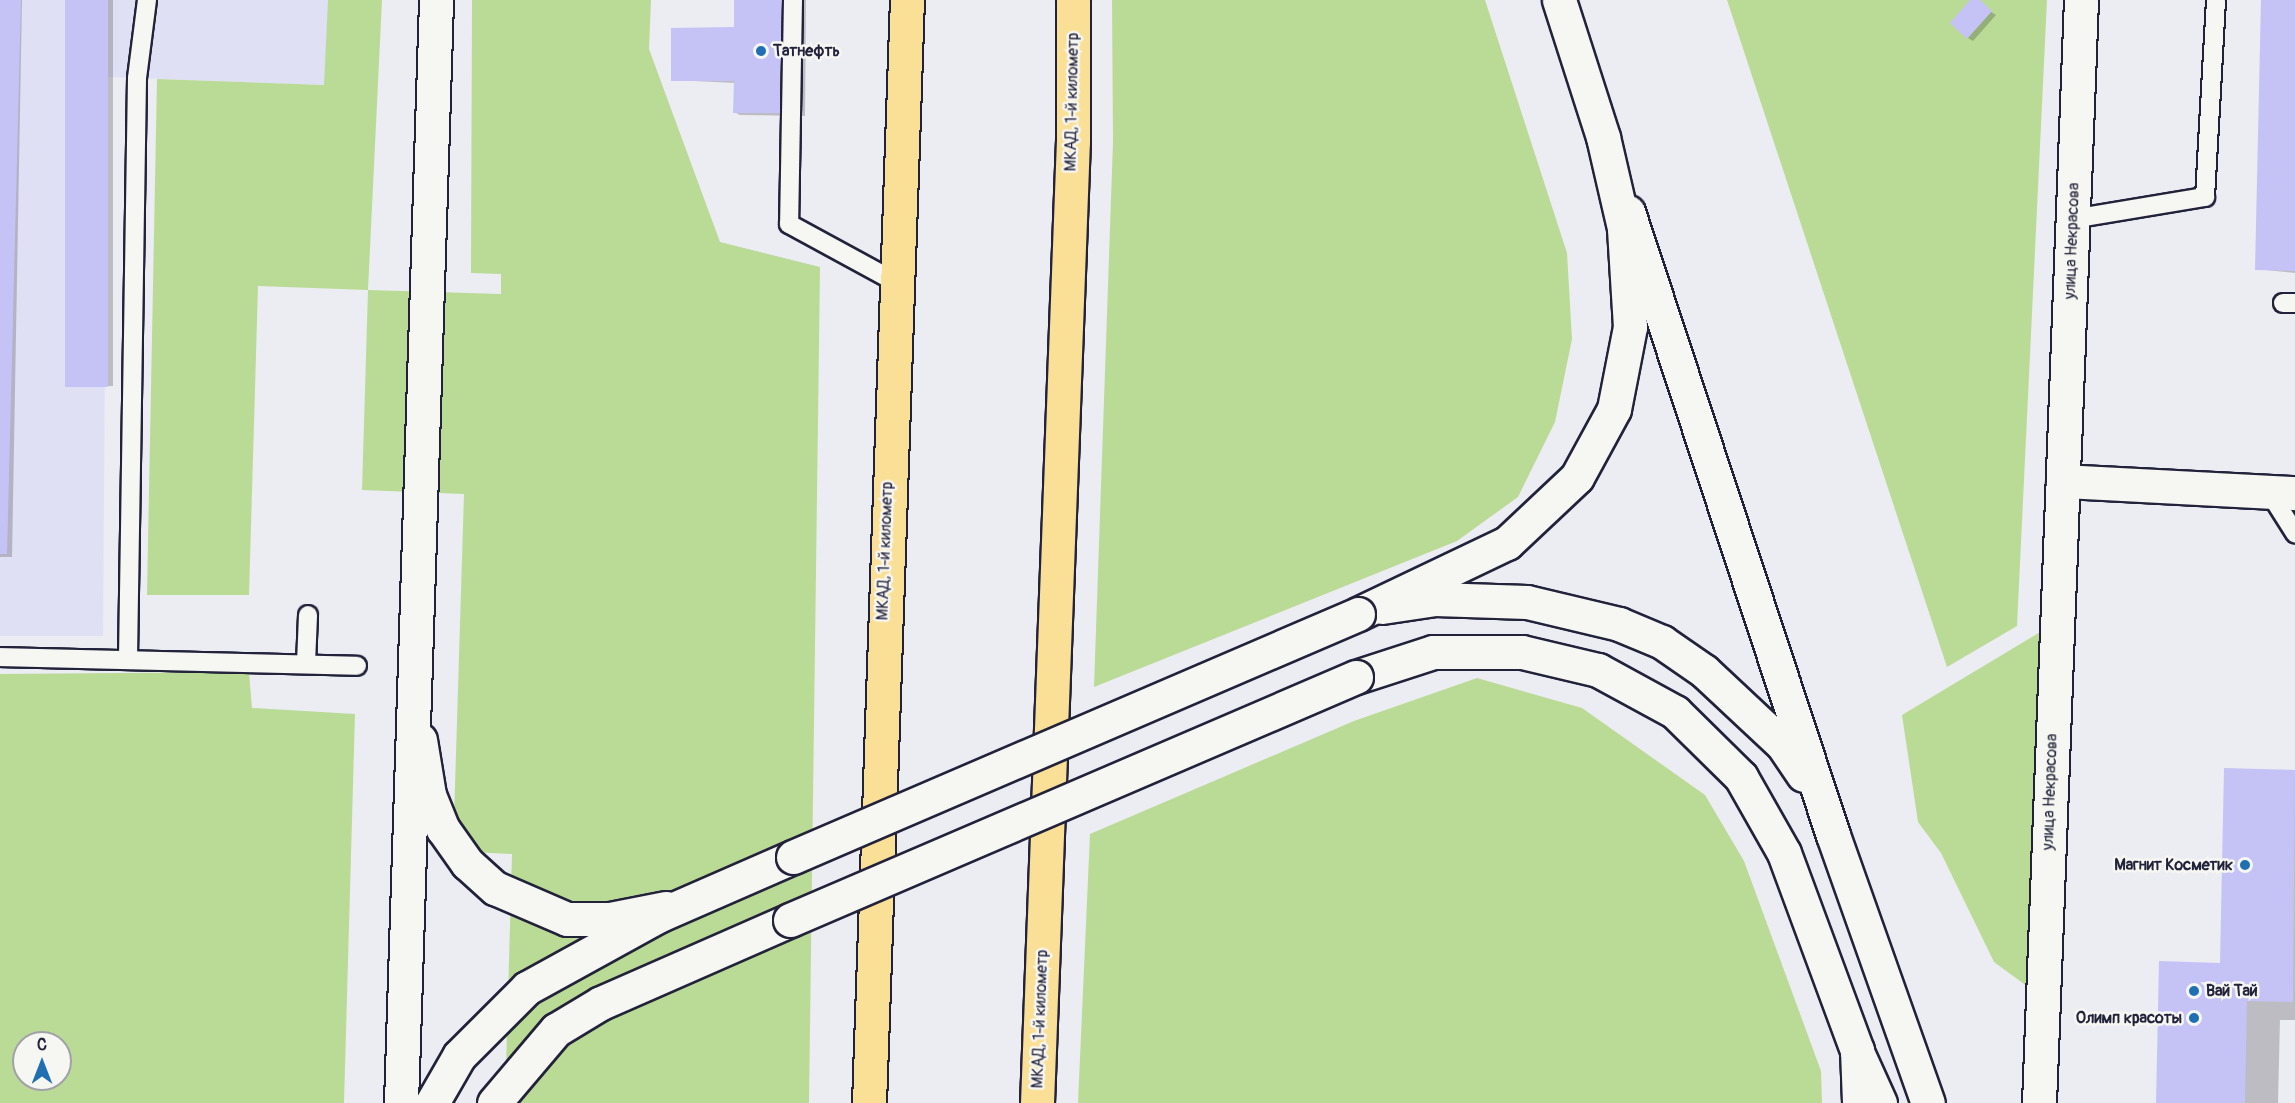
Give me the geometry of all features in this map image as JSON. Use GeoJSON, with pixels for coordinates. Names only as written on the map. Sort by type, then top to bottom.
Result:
{"type":"FeatureCollection","features":[{"type":"Feature","properties":{"kind":"highway","name":"МКАД, 1-й километр"},"geometry":{"type":"LineString","coordinates":[[869,1103],[894,281],[907,0]]}},
{"type":"Feature","properties":{"kind":"highway","name":"МКАД, 1-й километр"},"geometry":{"type":"LineString","coordinates":[[1037,1103],[1073,141],[1073,0]]}},
{"type":"Feature","properties":{"kind":"main road"},"geometry":{"type":"LineString","coordinates":[[401,1103],[416,688],[436,0]]}},
{"type":"Feature","properties":{"kind":"main road"},"geometry":{"type":"LineString","coordinates":[[1558,0],[1833,835],[1928,1103]]}},
{"type":"Feature","properties":{"kind":"main road","name":"улица Некрасова"},"geometry":{"type":"LineString","coordinates":[[2039,1103],[2081,0]]}},
{"type":"Feature","properties":{"kind":"main road"},"geometry":{"type":"LineString","coordinates":[[432,1103],[459,1056],[527,988],[579,956],[705,895],[1358,614],[1507,543],[1551,507],[1601,439],[1625,370],[1630,327],[1624,228],[1603,137]]}},
{"type":"Feature","properties":{"kind":"main road"},"geometry":{"type":"LineString","coordinates":[[2063,481],[2282,492]]}},
{"type":"Feature","properties":{"kind":"main road"},"geometry":{"type":"LineString","coordinates":[[1358,614],[1436,599],[1527,602],[1573,609],[1662,642],[1704,671],[1783,745],[1814,791],[1833,835]]}},
{"type":"Feature","properties":{"kind":"main road"},"geometry":{"type":"LineString","coordinates":[[494,1103],[556,1030],[601,1003],[1356,677],[1433,652],[1522,652],[1598,670],[1675,712],[1710,742],[1766,815],[1857,1050],[1880,1103]]}},
{"type":"Feature","properties":{"kind":"main road"},"geometry":{"type":"LineString","coordinates":[[416,688],[429,795],[443,829],[467,863],[495,888],[567,919],[610,920],[705,895]]}},
{"type":"Feature","properties":{"kind":"main road"},"geometry":{"type":"LineString","coordinates":[[1857,1050],[1859,1103]]}},
{"type":"Feature","properties":{"kind":"lane"},"geometry":{"type":"LineString","coordinates":[[129,658],[137,78],[147,0]]}},
{"type":"Feature","properties":{"kind":"lane"},"geometry":{"type":"LineString","coordinates":[[793,0],[789,224],[894,281]]}},
{"type":"Feature","properties":{"kind":"lane"},"geometry":{"type":"LineString","coordinates":[[2073,219],[2205,197],[2216,0]]}},
{"type":"Feature","properties":{"kind":"lane"},"geometry":{"type":"LineString","coordinates":[[2282,492],[2295,533]]}},
{"type":"Feature","properties":{"kind":"lane"},"geometry":{"type":"LineString","coordinates":[[306,663],[308,615]]}},
{"type":"Feature","properties":{"kind":"lane"},"geometry":{"type":"LineString","coordinates":[[0,657],[129,658],[357,666]]}},
{"type":"Feature","properties":{"kind":"shaded area"},"geometry":{"type":"Polygon","coordinates":[[[0,0],[329,0],[325,85],[107,77],[103,636],[0,636],[0,0]]]}},
{"type":"Feature","properties":{"kind":"green space"},"geometry":{"type":"Polygon","coordinates":[[[328,0],[382,0],[368,290],[258,286],[249,595],[147,595],[157,79],[324,85],[328,0]]]}},
{"type":"Feature","properties":{"kind":"green space"},"geometry":{"type":"Polygon","coordinates":[[[472,0],[651,0],[649,49],[720,242],[820,267],[809,1103],[505,1103],[512,854],[453,851],[464,494],[362,490],[368,290],[501,294],[501,274],[471,273],[472,0]]]}},
{"type":"Feature","properties":{"kind":"green space"},"geometry":{"type":"Polygon","coordinates":[[[1112,0],[1485,0],[1567,253],[1572,339],[1555,422],[1518,497],[1457,541],[1094,687],[1113,142],[1112,0]]]}},
{"type":"Feature","properties":{"kind":"green space"},"geometry":{"type":"Polygon","coordinates":[[[1727,0],[2047,0],[2017,626],[1947,667],[1727,0]]]}},
{"type":"Feature","properties":{"kind":"green space"},"geometry":{"type":"Polygon","coordinates":[[[2057,622],[2042,997],[1994,962],[1941,853],[1918,822],[1902,715],[2057,622]]]}},
{"type":"Feature","properties":{"kind":"green space"},"geometry":{"type":"Polygon","coordinates":[[[249,672],[252,708],[355,714],[344,1103],[0,1103],[0,674],[249,672]]]}},
{"type":"Feature","properties":{"kind":"green space"},"geometry":{"type":"Polygon","coordinates":[[[1477,678],[1582,708],[1705,795],[1744,861],[1821,1071],[1822,1103],[1078,1103],[1090,834],[1354,721],[1477,678]]]}},
{"type":"Feature","properties":{"kind":"building"},"geometry":{"type":"Polygon","coordinates":[[[0,0],[21,0],[7,554],[0,554],[0,0]]]}},
{"type":"Feature","properties":{"kind":"building"},"geometry":{"type":"Polygon","coordinates":[[[65,0],[108,0],[108,387],[65,387],[65,0]]]}},
{"type":"Feature","properties":{"kind":"building"},"geometry":{"type":"Polygon","coordinates":[[[734,0],[801,0],[800,113],[733,113],[734,81],[671,81],[671,28],[734,27],[734,0]]]}},
{"type":"Feature","properties":{"kind":"building"},"geometry":{"type":"Polygon","coordinates":[[[1970,0],[1980,0],[1992,11],[1967,39],[1950,23],[1970,0]]]}},
{"type":"Feature","properties":{"kind":"building"},"geometry":{"type":"Polygon","coordinates":[[[2261,0],[2295,0],[2295,271],[2255,270],[2261,0]]]}},
{"type":"Feature","properties":{"kind":"building"},"geometry":{"type":"Polygon","coordinates":[[[2224,768],[2295,770],[2293,1002],[2247,1001],[2245,1103],[2156,1103],[2159,961],[2220,963],[2224,768]]]}},
{"type":"Feature","properties":{"kind":"place","name":"Татнефть"},"geometry":{"type":"Point","coordinates":[761,51]}},
{"type":"Feature","properties":{"kind":"place","name":"Магнит Косметик"},"geometry":{"type":"Point","coordinates":[2245,865]}},
{"type":"Feature","properties":{"kind":"place","name":"Вай Тай"},"geometry":{"type":"Point","coordinates":[2194,991]}},
{"type":"Feature","properties":{"kind":"place","name":"Олимп красоты"},"geometry":{"type":"Point","coordinates":[2194,1018]}}]}
